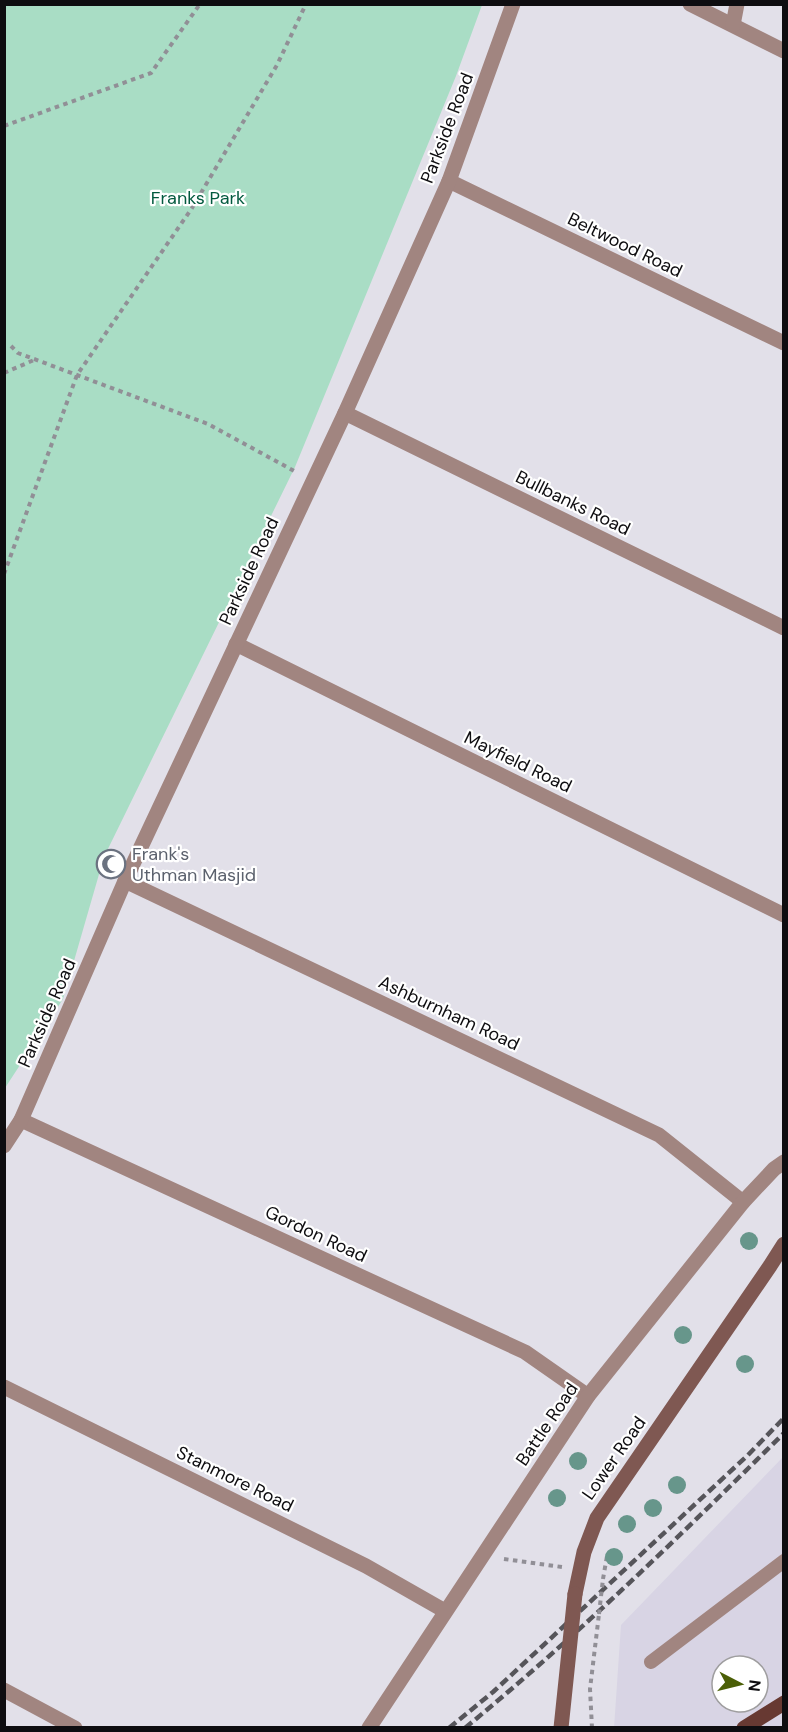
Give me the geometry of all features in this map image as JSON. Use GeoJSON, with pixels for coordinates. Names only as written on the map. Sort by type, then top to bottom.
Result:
{"type":"FeatureCollection","features":[{"type":"Feature","properties":{"kind":"main road","name":"Lower Road"},"geometry":{"type":"LineString","coordinates":[[561,1728],[575,1594],[584,1552],[597,1518],[783,1244]]}},
{"type":"Feature","properties":{"kind":"main road"},"geometry":{"type":"LineString","coordinates":[[744,1728],[783,1703]]}},
{"type":"Feature","properties":{"kind":"street","name":"Parkside Road"},"geometry":{"type":"LineString","coordinates":[[4,1146],[21,1120],[126,880],[345,413],[448,181],[513,4]]}},
{"type":"Feature","properties":{"kind":"street"},"geometry":{"type":"LineString","coordinates":[[690,4],[783,51]]}},
{"type":"Feature","properties":{"kind":"street"},"geometry":{"type":"LineString","coordinates":[[733,25],[737,4]]}},
{"type":"Feature","properties":{"kind":"street","name":"Beltwood Road"},"geometry":{"type":"LineString","coordinates":[[448,181],[783,343]]}},
{"type":"Feature","properties":{"kind":"street","name":"Bullbanks Road"},"geometry":{"type":"LineString","coordinates":[[345,413],[783,628]]}},
{"type":"Feature","properties":{"kind":"street","name":"Mayfield Road"},"geometry":{"type":"LineString","coordinates":[[236,644],[783,915]]}},
{"type":"Feature","properties":{"kind":"street","name":"Ashburnham Road"},"geometry":{"type":"LineString","coordinates":[[126,880],[659,1135],[743,1202]]}},
{"type":"Feature","properties":{"kind":"street","name":"Gordon Road"},"geometry":{"type":"LineString","coordinates":[[21,1120],[525,1352],[588,1396]]}},
{"type":"Feature","properties":{"kind":"street","name":"Battle Road"},"geometry":{"type":"LineString","coordinates":[[369,1728],[588,1396],[743,1202],[783,1162]]}},
{"type":"Feature","properties":{"kind":"street","name":"Stanmore Road"},"geometry":{"type":"LineString","coordinates":[[4,1387],[366,1566],[446,1611]]}},
{"type":"Feature","properties":{"kind":"street"},"geometry":{"type":"LineString","coordinates":[[4,1690],[75,1728]]}},
{"type":"Feature","properties":{"kind":"lane"},"geometry":{"type":"LineString","coordinates":[[651,1662],[783,1561]]}},
{"type":"Feature","properties":{"kind":"path"},"geometry":{"type":"LineString","coordinates":[[4,126],[152,73],[200,4]]}},
{"type":"Feature","properties":{"kind":"path"},"geometry":{"type":"LineString","coordinates":[[4,574],[77,375],[192,208],[277,65],[306,4]]}},
{"type":"Feature","properties":{"kind":"path"},"geometry":{"type":"LineString","coordinates":[[11,345],[18,353],[208,424],[312,482]]}},
{"type":"Feature","properties":{"kind":"path"},"geometry":{"type":"LineString","coordinates":[[4,373],[34,359]]}},
{"type":"Feature","properties":{"kind":"path"},"geometry":{"type":"LineString","coordinates":[[504,1559],[556,1566]]}},
{"type":"Feature","properties":{"kind":"path"},"geometry":{"type":"LineString","coordinates":[[592,1728],[590,1689],[603,1579]]}},
{"type":"Feature","properties":{"kind":"shaded area"},"geometry":{"type":"Polygon","coordinates":[[[783,1457],[783,1727],[614,1728],[621,1625],[783,1457]]]}},
{"type":"Feature","properties":{"kind":"green space","name":"Franks Park"},"geometry":{"type":"Polygon","coordinates":[[[5,4],[482,5],[456,76],[295,467],[104,857],[63,999],[5,1088],[5,4]]]}},
{"type":"Feature","properties":{"kind":"railway"},"geometry":{"type":"LineString","coordinates":[[449,1728],[493,1692],[748,1455],[784,1418]]}},
{"type":"Feature","properties":{"kind":"railway"},"geometry":{"type":"LineString","coordinates":[[465,1728],[628,1584],[784,1433]]}},
{"type":"Feature","properties":{"kind":"place","name":"Frank's Uthman Masjid"},"geometry":{"type":"Point","coordinates":[111,864]}}]}
